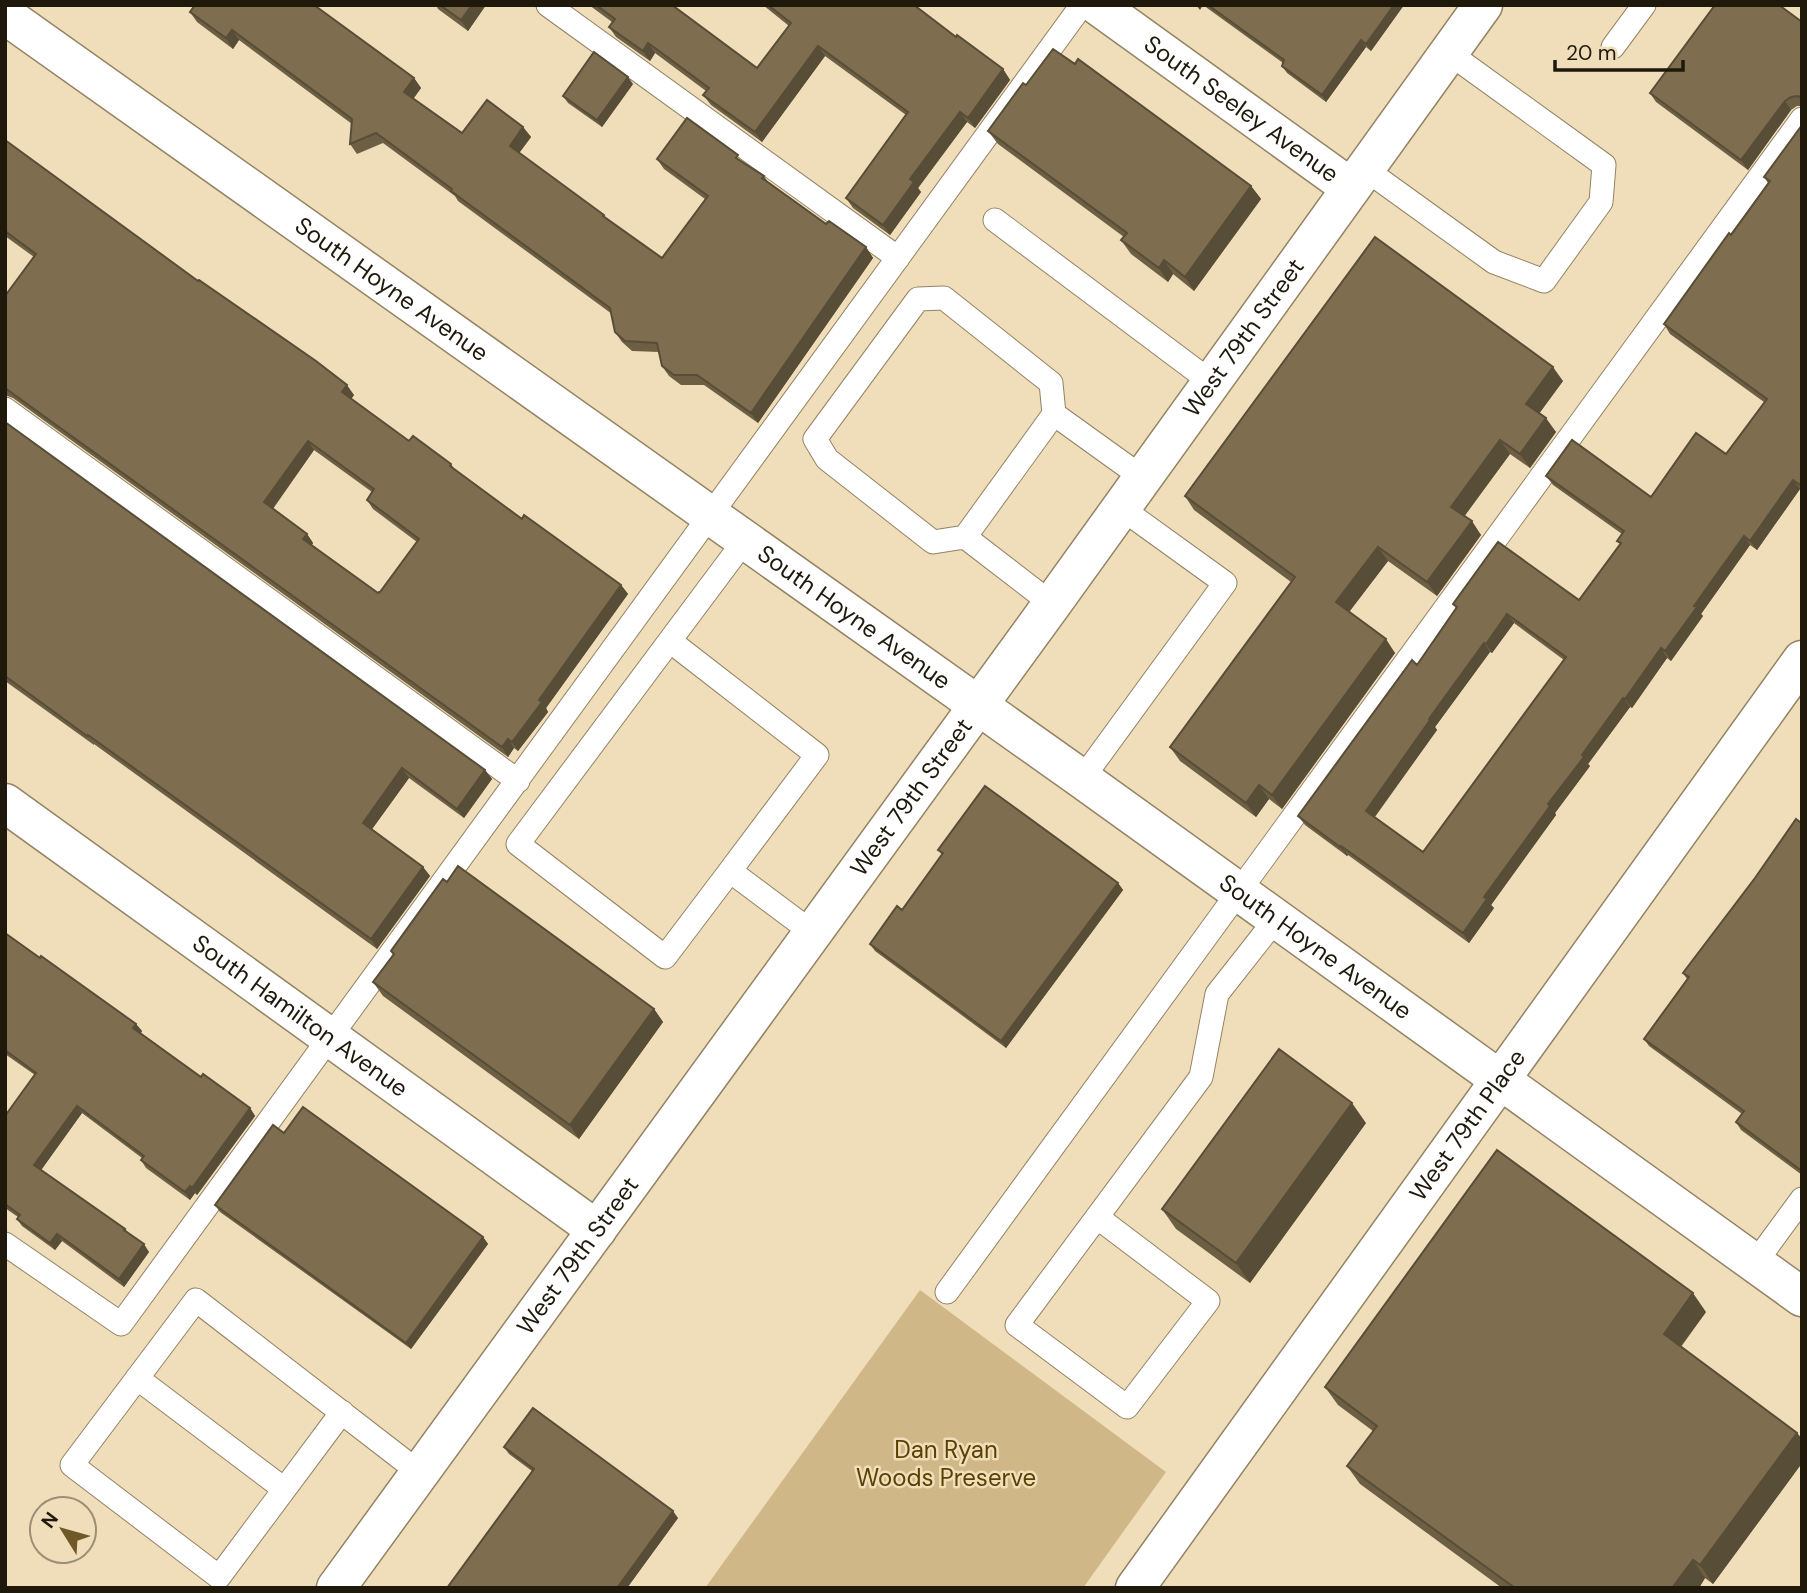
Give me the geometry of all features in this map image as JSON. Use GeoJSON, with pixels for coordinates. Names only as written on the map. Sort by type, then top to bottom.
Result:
{"type":"FeatureCollection","features":[{"type":"Feature","properties":{"kind":"street","name":"South Seeley Avenue"},"geometry":{"type":"LineString","coordinates":[[1097,5],[1358,179]]}},
{"type":"Feature","properties":{"kind":"street","name":"West 79th Street"},"geometry":{"type":"LineString","coordinates":[[336,1588],[1052,604],[1483,5]]}},
{"type":"Feature","properties":{"kind":"street","name":"South Hoyne Avenue"},"geometry":{"type":"LineString","coordinates":[[5,15],[1082,779],[1802,1297]]}},
{"type":"Feature","properties":{"kind":"street","name":"West 79th Place"},"geometry":{"type":"LineString","coordinates":[[1135,1588],[1802,660]]}},
{"type":"Feature","properties":{"kind":"street","name":"South Hamilton Avenue"},"geometry":{"type":"LineString","coordinates":[[5,803],[597,1230]]}},
{"type":"Feature","properties":{"kind":"lane"},"geometry":{"type":"LineString","coordinates":[[548,5],[898,258]]}},
{"type":"Feature","properties":{"kind":"lane"},"geometry":{"type":"LineString","coordinates":[[5,1244],[121,1324],[1082,5]]}},
{"type":"Feature","properties":{"kind":"lane"},"geometry":{"type":"LineString","coordinates":[[1614,47],[1644,5]]}},
{"type":"Feature","properties":{"kind":"lane"},"geometry":{"type":"LineString","coordinates":[[1358,179],[1494,262],[1544,281],[1601,201],[1604,166],[1449,53]]}},
{"type":"Feature","properties":{"kind":"lane"},"geometry":{"type":"LineString","coordinates":[[947,1292],[1802,119]]}},
{"type":"Feature","properties":{"kind":"lane"},"geometry":{"type":"LineString","coordinates":[[995,220],[1211,382]]}},
{"type":"Feature","properties":{"kind":"lane"},"geometry":{"type":"LineString","coordinates":[[944,298],[1051,383],[1054,414],[965,537],[933,542],[827,459],[815,439],[918,299],[944,298]]}},
{"type":"Feature","properties":{"kind":"lane"},"geometry":{"type":"LineString","coordinates":[[5,409],[518,781]]}},
{"type":"Feature","properties":{"kind":"lane"},"geometry":{"type":"LineString","coordinates":[[1054,414],[1143,478]]}},
{"type":"Feature","properties":{"kind":"lane"},"geometry":{"type":"LineString","coordinates":[[1082,779],[1225,583],[1121,508]]}},
{"type":"Feature","properties":{"kind":"lane"},"geometry":{"type":"LineString","coordinates":[[965,537],[1052,604]]}},
{"type":"Feature","properties":{"kind":"lane"},"geometry":{"type":"LineString","coordinates":[[670,641],[817,755],[665,957],[518,844],[745,540]]}},
{"type":"Feature","properties":{"kind":"lane"},"geometry":{"type":"LineString","coordinates":[[730,871],[813,933]]}},
{"type":"Feature","properties":{"kind":"lane"},"geometry":{"type":"LineString","coordinates":[[1097,1217],[1208,1301],[1127,1407],[1017,1325],[1097,1217],[1201,1077],[1217,993],[1276,919]]}},
{"type":"Feature","properties":{"kind":"lane"},"geometry":{"type":"LineString","coordinates":[[1755,1263],[1802,1199]]}},
{"type":"Feature","properties":{"kind":"lane"},"geometry":{"type":"LineString","coordinates":[[342,1412],[219,1577],[72,1465],[196,1300],[342,1412],[420,1472]]}},
{"type":"Feature","properties":{"kind":"lane"},"geometry":{"type":"LineString","coordinates":[[137,1378],[284,1489]]}},
{"type":"Feature","properties":{"kind":"green space","name":"Dan Ryan Woods Preserve"},"geometry":{"type":"Polygon","coordinates":[[[920,1290],[1166,1472],[1083,1588],[705,1588],[920,1290]]]}},
{"type":"Feature","properties":{"kind":"building"},"geometry":{"type":"Polygon","coordinates":[[[195,5],[314,5],[414,78],[404,92],[462,133],[487,100],[523,127],[510,146],[662,258],[708,196],[657,159],[687,118],[738,155],[736,158],[764,176],[762,178],[826,224],[829,221],[866,247],[751,413],[697,375],[674,375],[662,366],[657,343],[625,341],[615,332],[610,308],[376,133],[350,144],[352,119],[232,30],[226,38],[190,12],[195,5]]]}},
{"type":"Feature","properties":{"kind":"building"},"geometry":{"type":"Polygon","coordinates":[[[440,5],[472,5],[461,20],[440,5]]]}},
{"type":"Feature","properties":{"kind":"building"},"geometry":{"type":"Polygon","coordinates":[[[596,5],[672,5],[757,68],[791,23],[768,5],[914,5],[1003,69],[968,118],[960,112],[910,179],[914,182],[883,225],[846,198],[908,112],[818,46],[755,132],[703,95],[709,88],[648,43],[643,51],[609,27],[615,19],[596,5]]]}},
{"type":"Feature","properties":{"kind":"building"},"geometry":{"type":"Polygon","coordinates":[[[1208,5],[1394,5],[1366,44],[1361,40],[1322,95],[1282,66],[1284,60],[1208,5]]]}},
{"type":"Feature","properties":{"kind":"building"},"geometry":{"type":"Polygon","coordinates":[[[1715,5],[1779,5],[1802,22],[1802,98],[1791,97],[1785,101],[1741,160],[1650,93],[1715,5]]]}},
{"type":"Feature","properties":{"kind":"building"},"geometry":{"type":"Polygon","coordinates":[[[1053,49],[1075,64],[1078,59],[1251,186],[1185,277],[1164,260],[1159,268],[1121,240],[1127,233],[988,131],[1023,83],[1026,85],[1053,49]]]}},
{"type":"Feature","properties":{"kind":"building"},"geometry":{"type":"Polygon","coordinates":[[[594,52],[628,77],[597,120],[563,96],[594,52]]]}},
{"type":"Feature","properties":{"kind":"building"},"geometry":{"type":"Polygon","coordinates":[[[1802,125],[1802,486],[1793,480],[1750,541],[1744,536],[1665,651],[1661,648],[1582,755],[1584,757],[1484,897],[1487,899],[1463,933],[1298,816],[1412,660],[1417,665],[1457,607],[1453,604],[1498,542],[1579,600],[1621,543],[1617,541],[1624,531],[1546,476],[1572,440],[1651,497],[1696,433],[1726,454],[1767,399],[1664,324],[1770,181],[1764,177],[1802,125]],[[1507,614],[1429,719],[1366,811],[1423,852],[1566,657],[1507,614]]]}},
{"type":"Feature","properties":{"kind":"building"},"geometry":{"type":"Polygon","coordinates":[[[5,140],[198,281],[316,361],[347,385],[342,392],[409,441],[413,436],[522,519],[524,515],[621,585],[512,742],[508,739],[502,747],[5,388],[5,296],[36,254],[5,231],[5,140]],[[308,441],[264,502],[307,534],[303,539],[378,593],[419,539],[367,500],[374,489],[308,441]]]}},
{"type":"Feature","properties":{"kind":"building"},"geometry":{"type":"Polygon","coordinates":[[[1375,237],[1553,367],[1526,404],[1546,418],[1520,454],[1500,440],[1451,507],[1472,521],[1427,582],[1378,547],[1336,602],[1386,639],[1272,795],[1259,785],[1246,803],[1170,747],[1295,577],[1185,496],[1375,237]]]}},
{"type":"Feature","properties":{"kind":"building"},"geometry":{"type":"Polygon","coordinates":[[[5,422],[485,770],[457,809],[402,768],[363,823],[423,867],[371,939],[5,676],[5,422]]]}},
{"type":"Feature","properties":{"kind":"building"},"geometry":{"type":"Polygon","coordinates":[[[985,786],[1118,883],[1001,1041],[870,944],[897,906],[902,910],[943,853],[938,850],[985,786]]]}},
{"type":"Feature","properties":{"kind":"building"},"geometry":{"type":"Polygon","coordinates":[[[1796,819],[1800,822],[1802,820],[1802,1171],[1736,1122],[1744,1111],[1644,1039],[1689,977],[1683,973],[1796,819]]]}},
{"type":"Feature","properties":{"kind":"building"},"geometry":{"type":"Polygon","coordinates":[[[458,866],[654,1009],[570,1125],[373,982],[394,954],[391,951],[443,879],[447,882],[458,866]]]}},
{"type":"Feature","properties":{"kind":"building"},"geometry":{"type":"Polygon","coordinates":[[[5,933],[136,1024],[133,1028],[201,1077],[203,1074],[250,1108],[192,1188],[190,1186],[185,1192],[141,1160],[144,1156],[77,1106],[34,1165],[144,1244],[119,1279],[57,1234],[50,1243],[17,1219],[20,1215],[5,1204],[5,1116],[36,1073],[5,1050],[5,933]]]}},
{"type":"Feature","properties":{"kind":"building"},"geometry":{"type":"Polygon","coordinates":[[[1279,1049],[1352,1103],[1236,1263],[1162,1209],[1279,1049]]]}},
{"type":"Feature","properties":{"kind":"building"},"geometry":{"type":"Polygon","coordinates":[[[303,1107],[483,1237],[406,1343],[215,1205],[273,1125],[284,1133],[303,1107]]]}},
{"type":"Feature","properties":{"kind":"building"},"geometry":{"type":"Polygon","coordinates":[[[1497,1150],[1693,1293],[1664,1334],[1797,1433],[1700,1565],[1693,1560],[1672,1588],[1515,1588],[1347,1466],[1377,1426],[1325,1387],[1497,1150]]]}},
{"type":"Feature","properties":{"kind":"building"},"geometry":{"type":"Polygon","coordinates":[[[533,1408],[673,1511],[617,1588],[447,1588],[534,1469],[504,1447],[533,1408]]]}}]}
